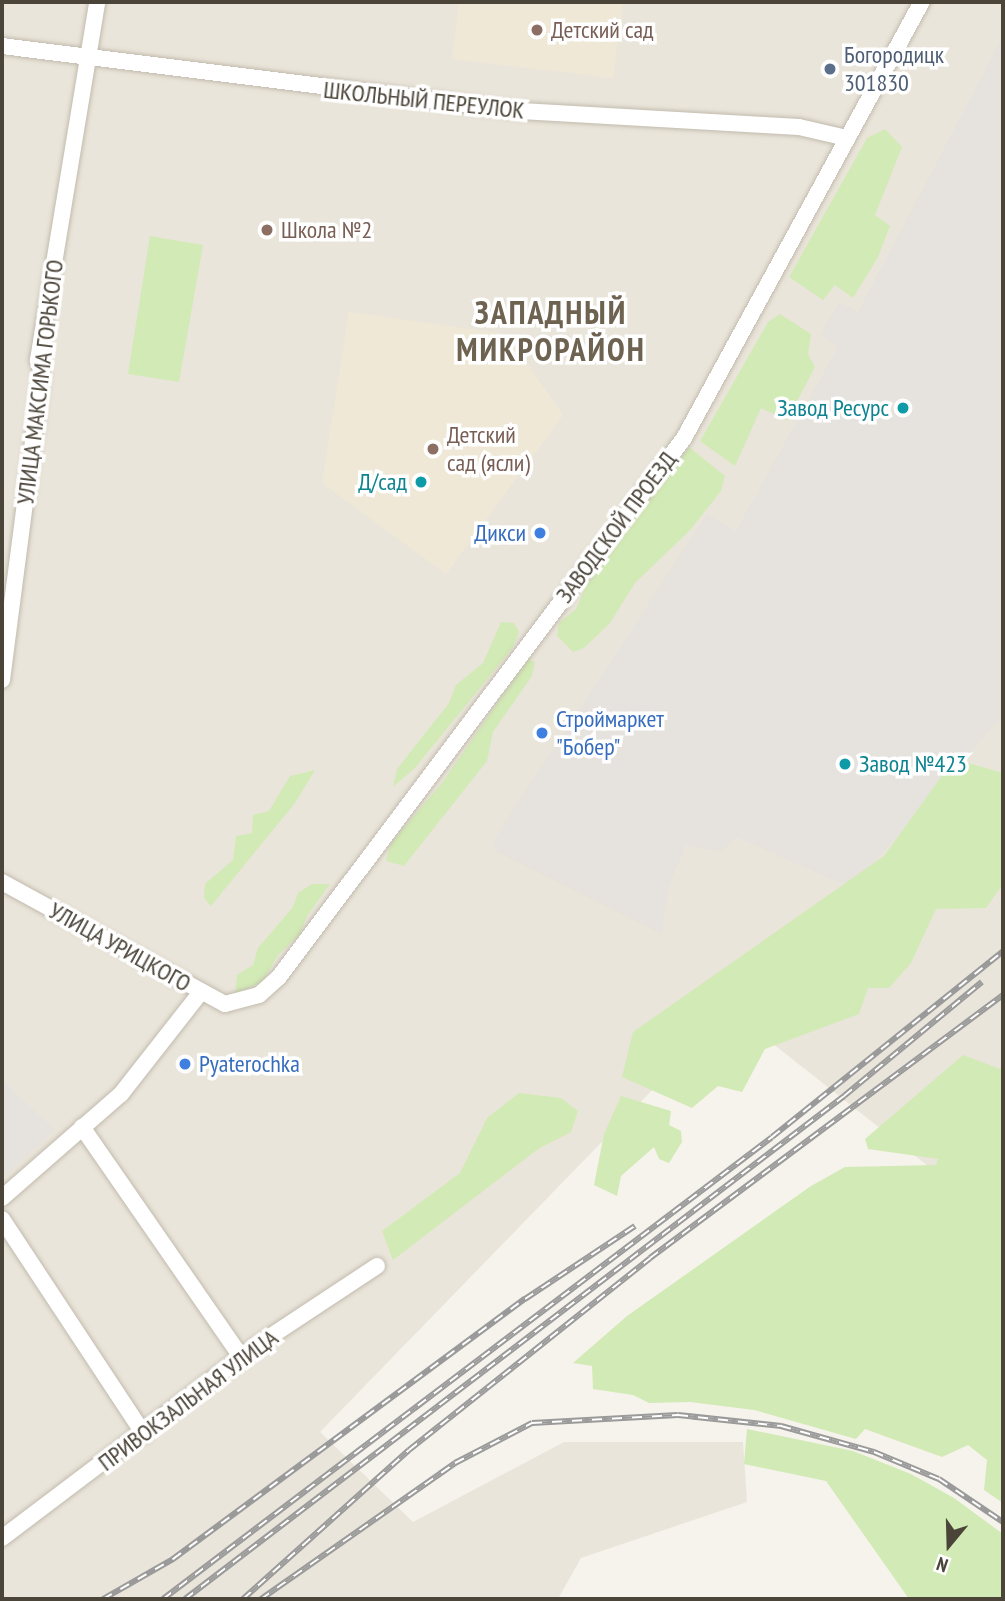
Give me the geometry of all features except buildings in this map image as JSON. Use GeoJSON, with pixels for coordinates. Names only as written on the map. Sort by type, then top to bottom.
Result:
{"type":"FeatureCollection","features":[{"type":"Feature","properties":{"kind":"street","name":"УЛИЦА МАКСИМА ГОРЬКОГО"},"geometry":{"type":"LineString","coordinates":[[2,680],[42,374],[38,360],[90,59],[97,2]]}},
{"type":"Feature","properties":{"kind":"street","name":"ЗАВОДСКОЙ ПРОЕЗД"},"geometry":{"type":"LineString","coordinates":[[241,1003],[279,977],[684,438],[922,2]]}},
{"type":"Feature","properties":{"kind":"street","name":"ШКОЛЬНЫЙ ПЕРЕУЛОК"},"geometry":{"type":"LineString","coordinates":[[2,46],[521,111],[799,127],[847,138]]}},
{"type":"Feature","properties":{"kind":"street","name":"УЛИЦА УРИЦКОГО"},"geometry":{"type":"LineString","coordinates":[[2,882],[201,992],[225,1004],[241,1003]]}},
{"type":"Feature","properties":{"kind":"street"},"geometry":{"type":"LineString","coordinates":[[2,1198],[121,1094],[201,992]]}},
{"type":"Feature","properties":{"kind":"street"},"geometry":{"type":"LineString","coordinates":[[82,1127],[243,1358]]}},
{"type":"Feature","properties":{"kind":"street"},"geometry":{"type":"LineString","coordinates":[[2,1219],[144,1434]]}},
{"type":"Feature","properties":{"kind":"street","name":"ПРИВОКЗАЛЬНАЯ УЛИЦА"},"geometry":{"type":"LineString","coordinates":[[4,1534],[144,1434],[243,1358],[377,1266]]}},
{"type":"Feature","properties":{"kind":"shaded area"},"geometry":{"type":"Polygon","coordinates":[[[2,2],[1003,2],[1003,1225],[730,1010],[320,1432],[413,1522],[564,1442],[743,1442],[747,1502],[581,1558],[558,1599],[2,1599],[2,2]]]}},
{"type":"Feature","properties":{"kind":"shaded area","name":"Детский сад"},"geometry":{"type":"Polygon","coordinates":[[[459,2],[623,2],[613,78],[452,59],[459,2]]]}},
{"type":"Feature","properties":{"kind":"shaded area"},"geometry":{"type":"Polygon","coordinates":[[[1001,40],[1003,715],[852,888],[736,837],[721,852],[686,845],[668,889],[662,934],[497,852],[493,841],[707,514],[736,531],[838,347],[820,335],[839,302],[858,312],[1001,40]]]}},
{"type":"Feature","properties":{"kind":"shaded area","name":"Детский сад (ясли)"},"geometry":{"type":"Polygon","coordinates":[[[349,312],[506,334],[563,415],[446,574],[322,483],[349,312]]]}},
{"type":"Feature","properties":{"kind":"shaded area"},"geometry":{"type":"Polygon","coordinates":[[[2,1080],[55,1130],[2,1179],[2,1080]]]}},
{"type":"Feature","properties":{"kind":"green space"},"geometry":{"type":"Polygon","coordinates":[[[885,129],[902,147],[875,215],[890,226],[878,257],[853,298],[835,285],[823,300],[789,277],[867,138],[885,129]]]}},
{"type":"Feature","properties":{"kind":"green space"},"geometry":{"type":"Polygon","coordinates":[[[150,236],[203,245],[179,382],[128,374],[150,236]]]}},
{"type":"Feature","properties":{"kind":"green space"},"geometry":{"type":"Polygon","coordinates":[[[780,314],[811,334],[808,354],[815,367],[787,420],[761,408],[735,466],[700,441],[768,322],[780,314]]]}},
{"type":"Feature","properties":{"kind":"green space"},"geometry":{"type":"Polygon","coordinates":[[[689,447],[725,476],[721,491],[690,530],[635,583],[610,623],[584,648],[573,652],[557,636],[559,623],[576,609],[586,586],[689,447]]]}},
{"type":"Feature","properties":{"kind":"green space"},"geometry":{"type":"Polygon","coordinates":[[[501,622],[514,623],[519,632],[513,647],[415,768],[393,787],[397,769],[449,703],[456,685],[483,663],[501,622]]]}},
{"type":"Feature","properties":{"kind":"green space"},"geometry":{"type":"Polygon","coordinates":[[[528,659],[535,662],[532,676],[493,732],[487,761],[404,866],[386,861],[391,843],[442,783],[528,659]]]}},
{"type":"Feature","properties":{"kind":"green space"},"geometry":{"type":"Polygon","coordinates":[[[954,759],[1003,773],[1003,884],[986,908],[936,909],[911,963],[889,988],[868,988],[859,1014],[765,1049],[742,1092],[718,1086],[692,1108],[622,1077],[633,1032],[884,856],[954,759]]]}},
{"type":"Feature","properties":{"kind":"green space"},"geometry":{"type":"Polygon","coordinates":[[[315,770],[295,803],[211,906],[204,898],[205,884],[233,860],[236,836],[252,833],[253,815],[269,811],[290,776],[315,770]]]}},
{"type":"Feature","properties":{"kind":"green space"},"geometry":{"type":"Polygon","coordinates":[[[312,884],[330,884],[307,916],[300,934],[278,955],[263,981],[235,996],[237,975],[253,965],[258,948],[293,907],[298,893],[312,884]]]}},
{"type":"Feature","properties":{"kind":"green space"},"geometry":{"type":"Polygon","coordinates":[[[963,1055],[1003,1070],[1003,1503],[984,1490],[987,1460],[968,1445],[942,1457],[865,1429],[856,1439],[754,1410],[690,1402],[649,1403],[633,1395],[593,1389],[592,1366],[573,1363],[627,1316],[811,1186],[845,1167],[936,1165],[938,1159],[868,1149],[865,1139],[963,1055]]]}},
{"type":"Feature","properties":{"kind":"green space"},"geometry":{"type":"Polygon","coordinates":[[[519,1093],[561,1098],[578,1111],[571,1132],[538,1149],[393,1260],[382,1231],[460,1173],[487,1118],[519,1093]]]}},
{"type":"Feature","properties":{"kind":"green space"},"geometry":{"type":"Polygon","coordinates":[[[621,1096],[671,1111],[669,1125],[681,1131],[682,1142],[669,1163],[659,1159],[654,1147],[621,1176],[617,1196],[594,1185],[604,1134],[621,1096]]]}},
{"type":"Feature","properties":{"kind":"green space"},"geometry":{"type":"Polygon","coordinates":[[[747,1429],[853,1451],[911,1474],[954,1498],[1003,1534],[1003,1599],[909,1599],[826,1481],[744,1464],[747,1429]]]}},
{"type":"Feature","properties":{"kind":"railway"},"geometry":{"type":"LineString","coordinates":[[163,1599],[772,1137],[1003,951]]}},
{"type":"Feature","properties":{"kind":"railway"},"geometry":{"type":"LineString","coordinates":[[185,1599],[844,1096],[982,982]]}},
{"type":"Feature","properties":{"kind":"railway"},"geometry":{"type":"LineString","coordinates":[[243,1599],[409,1450],[650,1258],[1003,995]]}},
{"type":"Feature","properties":{"kind":"railway"},"geometry":{"type":"LineString","coordinates":[[103,1599],[173,1559],[525,1299],[635,1226]]}},
{"type":"Feature","properties":{"kind":"railway"},"geometry":{"type":"LineString","coordinates":[[261,1599],[455,1463],[532,1423],[678,1415],[781,1426],[874,1452],[939,1479],[1003,1522]]}},
{"type":"Feature","properties":{"kind":"place","name":"Детский сад"},"geometry":{"type":"Point","coordinates":[537,30]}},
{"type":"Feature","properties":{"kind":"place","name":"Богородицк 301830"},"geometry":{"type":"Point","coordinates":[830,69]}},
{"type":"Feature","properties":{"kind":"place","name":"Школа №2"},"geometry":{"type":"Point","coordinates":[267,230]}},
{"type":"Feature","properties":{"kind":"place","name":"Завод Ресурс"},"geometry":{"type":"Point","coordinates":[903,408]}},
{"type":"Feature","properties":{"kind":"place","name":"Детский сад (ясли)"},"geometry":{"type":"Point","coordinates":[433,449]}},
{"type":"Feature","properties":{"kind":"place","name":"Д/сад"},"geometry":{"type":"Point","coordinates":[421,482]}},
{"type":"Feature","properties":{"kind":"place","name":"Дикси"},"geometry":{"type":"Point","coordinates":[540,533]}},
{"type":"Feature","properties":{"kind":"place","name":"Строймаркет \"Бобер\""},"geometry":{"type":"Point","coordinates":[542,733]}},
{"type":"Feature","properties":{"kind":"place","name":"Завод №423"},"geometry":{"type":"Point","coordinates":[845,764]}},
{"type":"Feature","properties":{"kind":"place","name":"Pyaterochka"},"geometry":{"type":"Point","coordinates":[185,1064]}},
{"type":"Feature","properties":{"kind":"district","name":"ЗАПАДНЫЙ МИКРОРАЙОН"},"geometry":{"type":"Point","coordinates":[551,332]}}]}
